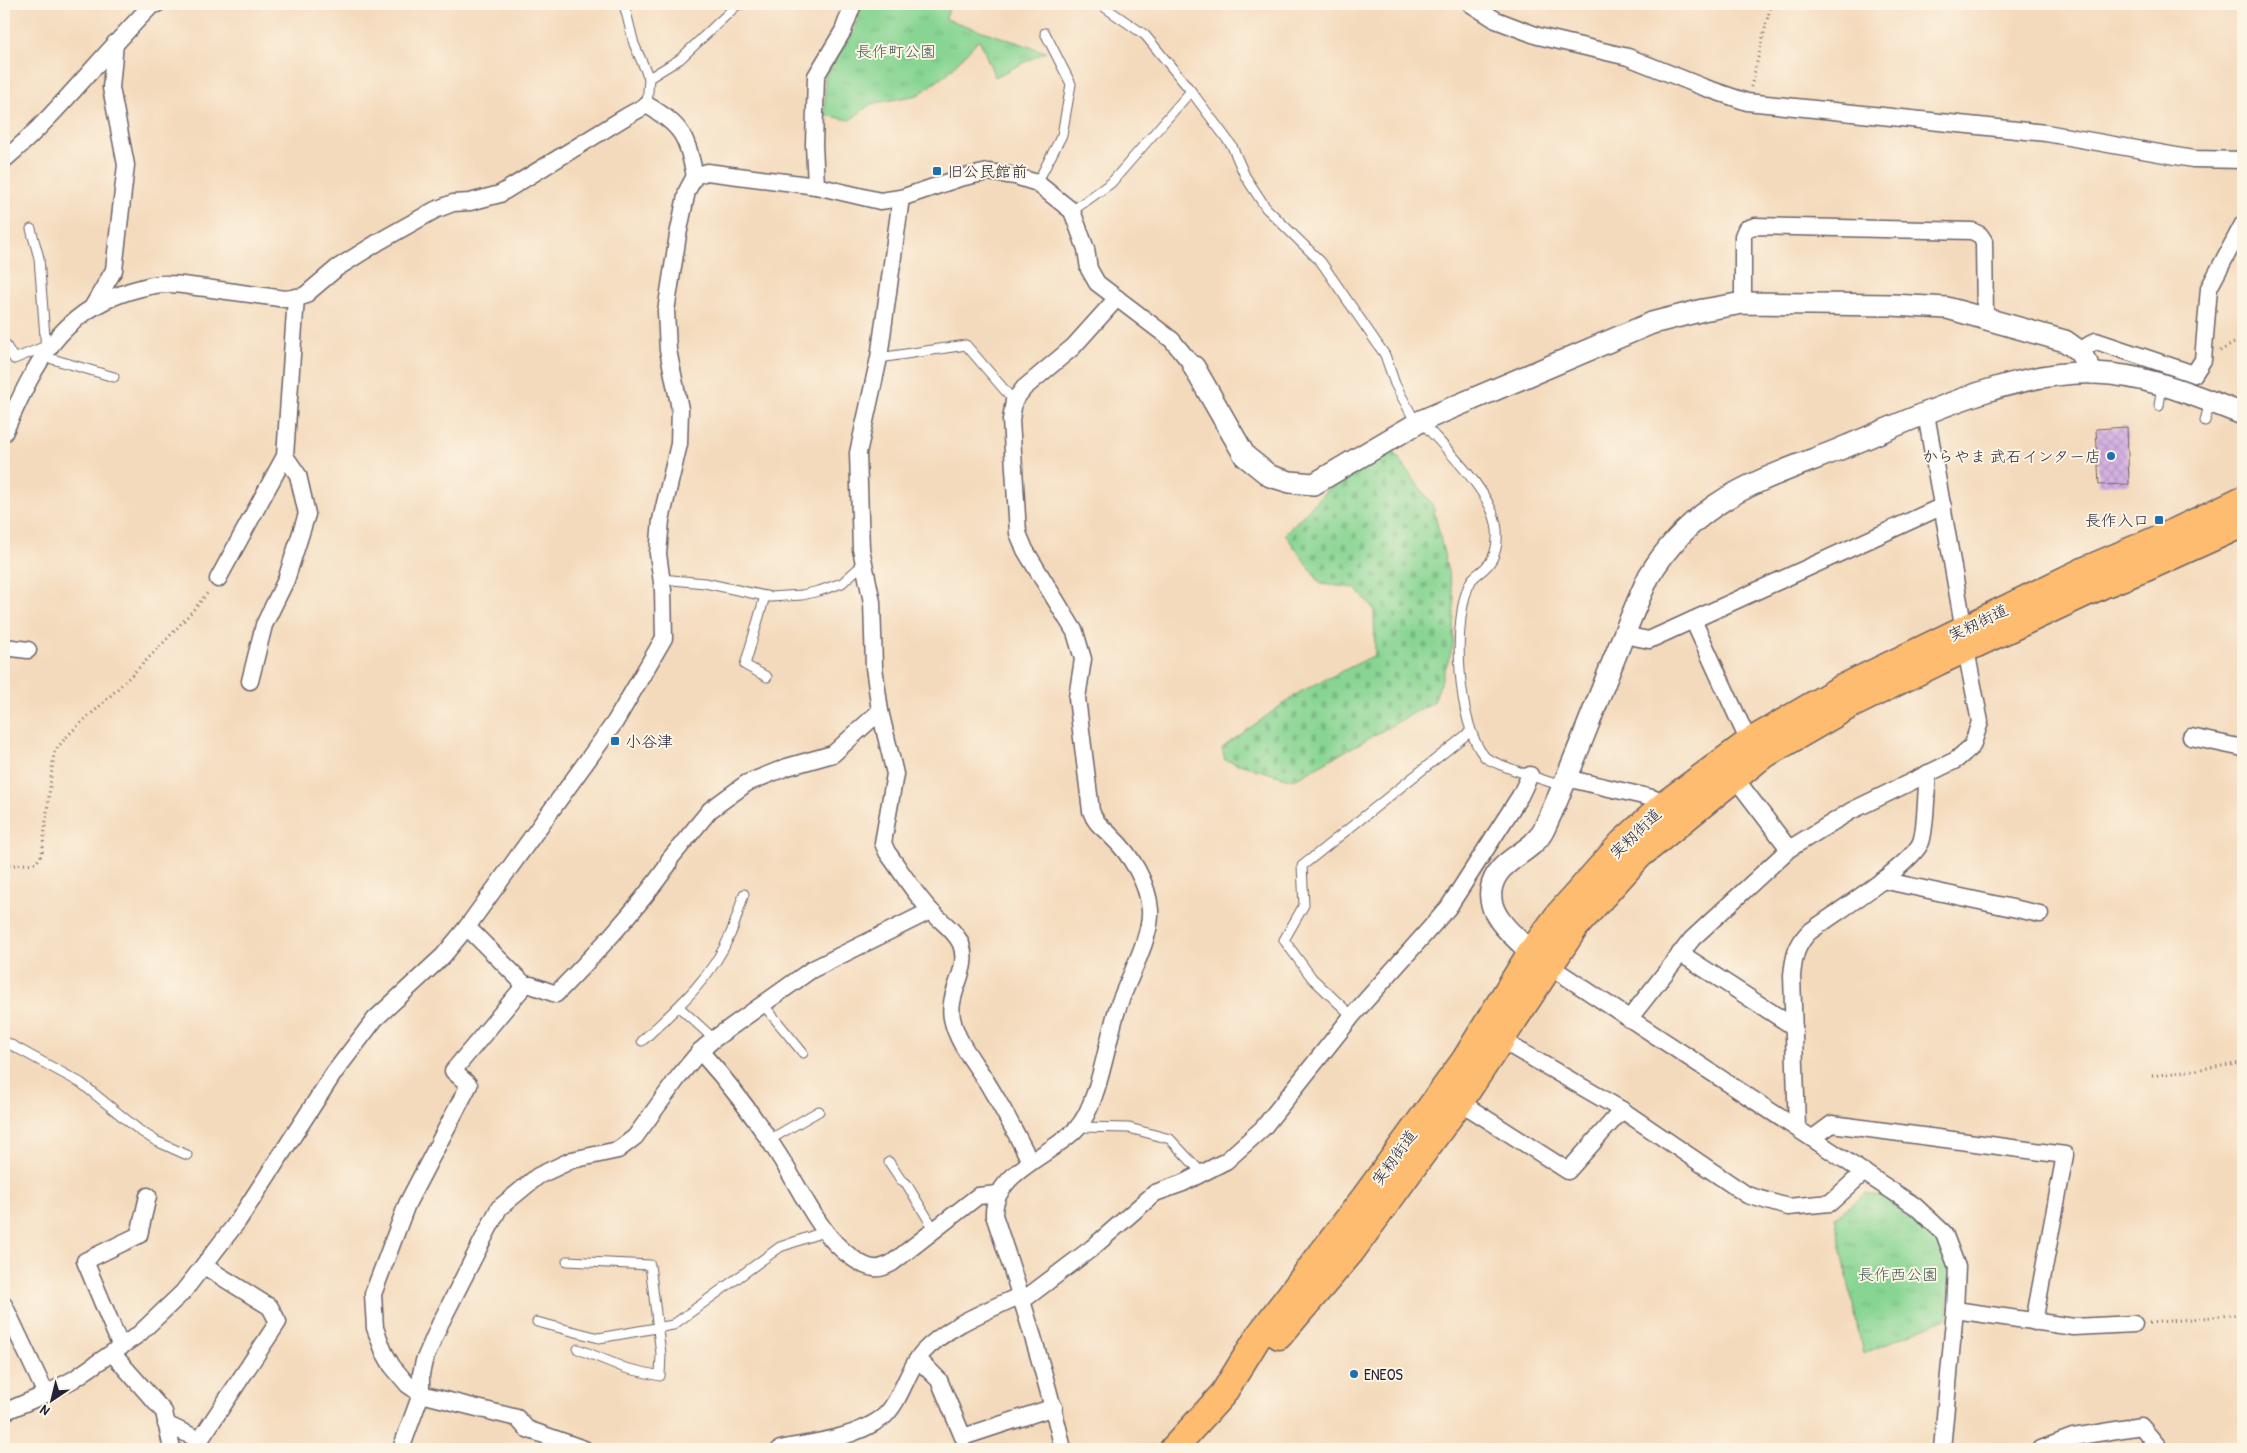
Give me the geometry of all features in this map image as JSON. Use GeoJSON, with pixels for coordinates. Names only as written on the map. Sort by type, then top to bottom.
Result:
{"type":"FeatureCollection","features":[{"type":"Feature","properties":{"kind":"main road","name":"実籾街道"},"geometry":{"type":"LineString","coordinates":[[1223,1394],[1260,1334],[1364,1198],[1540,959],[1576,926],[1631,864],[1761,757],[2085,570],[2174,532],[2243,499]]}},
{"type":"Feature","properties":{"kind":"main road","name":"実籾街道"},"geometry":{"type":"LineString","coordinates":[[1173,1449],[1223,1394],[1246,1375],[1351,1252],[1460,1102],[1501,1040],[1540,959],[1559,914],[1622,843],[1665,804],[1749,742],[1840,689],[2146,568],[2243,524]]}},
{"type":"Feature","properties":{"kind":"street"},"geometry":{"type":"LineString","coordinates":[[4,160],[31,136],[152,4]]}},
{"type":"Feature","properties":{"kind":"street"},"geometry":{"type":"LineString","coordinates":[[816,186],[814,144],[816,76],[843,31],[853,4]]}},
{"type":"Feature","properties":{"kind":"street"},"geometry":{"type":"LineString","coordinates":[[1471,4],[1496,20],[1538,36],[1628,57],[1703,87],[1747,102],[2046,133],[2193,159],[2243,160]]}},
{"type":"Feature","properties":{"kind":"street"},"geometry":{"type":"LineString","coordinates":[[92,308],[114,270],[126,165],[111,88],[115,43]]}},
{"type":"Feature","properties":{"kind":"street"},"geometry":{"type":"LineString","coordinates":[[4,433],[30,376],[45,351],[60,334],[92,308],[111,297],[139,288],[167,283],[286,299],[304,296],[337,268],[435,210],[454,203],[470,202],[500,194],[648,105],[677,127],[687,142],[695,176],[687,191],[679,226],[666,311],[668,350],[680,408],[680,444],[662,520],[658,554],[664,638],[615,722],[467,928],[443,956],[375,1019],[334,1073],[238,1222],[183,1292],[159,1316],[117,1350],[74,1379],[46,1394],[4,1412]]}},
{"type":"Feature","properties":{"kind":"street"},"geometry":{"type":"LineString","coordinates":[[695,176],[707,172],[816,186],[880,201],[901,198],[960,178],[988,172],[1015,176],[1037,183],[1072,211],[1086,249],[1089,269],[1097,283],[1172,340],[1194,367],[1244,456],[1270,476],[1290,482],[1314,484],[1419,422],[1652,323],[1703,310],[1743,303],[1892,305],[1947,308],[2065,341],[2079,351],[2093,373]]}},
{"type":"Feature","properties":{"kind":"street"},"geometry":{"type":"LineString","coordinates":[[901,198],[879,358],[858,453],[863,564],[872,602],[874,667],[880,711],[895,774],[883,843],[887,852],[930,910],[949,927],[960,942],[965,958],[954,994],[951,1015],[954,1026],[959,1039],[992,1089],[1030,1161]]}},
{"type":"Feature","properties":{"kind":"street"},"geometry":{"type":"LineString","coordinates":[[2079,351],[2096,342],[2194,374],[2203,360],[2209,288],[2243,224]]}},
{"type":"Feature","properties":{"kind":"street"},"geometry":{"type":"LineString","coordinates":[[1743,303],[1743,236],[1746,229],[1755,226],[1972,231],[1980,235],[1984,241],[1985,318]]}},
{"type":"Feature","properties":{"kind":"street"},"geometry":{"type":"LineString","coordinates":[[218,579],[284,456],[296,297]]}},
{"type":"Feature","properties":{"kind":"street"},"geometry":{"type":"LineString","coordinates":[[1064,1449],[1054,1407],[1022,1298],[994,1215],[994,1203],[998,1194],[1030,1161],[1060,1144],[1078,1127],[1093,1097],[1117,1010],[1147,935],[1150,910],[1145,886],[1135,866],[1113,837],[1095,822],[1091,811],[1077,698],[1083,660],[1075,632],[1025,550],[1018,533],[1011,420],[1014,401],[1024,388],[1073,347],[1118,298]]}},
{"type":"Feature","properties":{"kind":"street"},"geometry":{"type":"LineString","coordinates":[[1942,1449],[1955,1310],[1957,1267],[1944,1233],[1915,1206],[1540,959],[1501,922],[1493,905],[1491,891],[1500,869],[1543,832],[1649,576],[1657,563],[1680,536],[1705,513],[1748,486],[1926,414],[2010,384],[2044,377],[2093,373],[2128,375],[2162,383],[2208,411],[2243,414]]}},
{"type":"Feature","properties":{"kind":"street"},"geometry":{"type":"LineString","coordinates":[[1629,1019],[1692,939],[1789,849],[1850,811],[1956,760],[1972,746],[1980,722],[1926,414]]}},
{"type":"Feature","properties":{"kind":"street"},"geometry":{"type":"LineString","coordinates":[[250,681],[264,625],[286,580],[307,514],[298,475],[284,456]]}},
{"type":"Feature","properties":{"kind":"street"},"geometry":{"type":"LineString","coordinates":[[1624,635],[1649,640],[1943,506]]}},
{"type":"Feature","properties":{"kind":"street"},"geometry":{"type":"LineString","coordinates":[[1693,620],[1749,742]]}},
{"type":"Feature","properties":{"kind":"street"},"geometry":{"type":"LineString","coordinates":[[4,647],[28,650]]}},
{"type":"Feature","properties":{"kind":"street"},"geometry":{"type":"LineString","coordinates":[[467,928],[525,985],[531,985],[556,994],[610,938],[646,896],[668,865],[669,860],[710,810],[747,783],[786,767],[834,754],[880,711]]}},
{"type":"Feature","properties":{"kind":"street"},"geometry":{"type":"LineString","coordinates":[[2191,737],[2243,748]]}},
{"type":"Feature","properties":{"kind":"street"},"geometry":{"type":"LineString","coordinates":[[1797,1128],[1792,975],[1794,956],[1799,943],[1808,933],[1882,880],[1915,853],[1922,840],[1928,773]]}},
{"type":"Feature","properties":{"kind":"street"},"geometry":{"type":"LineString","coordinates":[[780,1449],[848,1435],[884,1416],[918,1359],[938,1339],[961,1324],[1022,1298],[1092,1248],[1155,1193],[1202,1173],[1233,1156],[1264,1128],[1352,1016],[1448,908],[1520,796],[1530,775]]}},
{"type":"Feature","properties":{"kind":"street"},"geometry":{"type":"LineString","coordinates":[[1736,778],[1789,849]]}},
{"type":"Feature","properties":{"kind":"street"},"geometry":{"type":"LineString","coordinates":[[1565,782],[1652,798],[1665,804]]}},
{"type":"Feature","properties":{"kind":"street"},"geometry":{"type":"LineString","coordinates":[[1882,880],[2040,914]]}},
{"type":"Feature","properties":{"kind":"street"},"geometry":{"type":"LineString","coordinates":[[401,1449],[421,1394],[420,1374],[424,1361],[440,1324],[499,1208],[538,1176],[572,1160],[618,1150],[635,1137],[700,1051],[714,1039],[811,970],[930,910]]}},
{"type":"Feature","properties":{"kind":"street"},"geometry":{"type":"LineString","coordinates":[[1680,953],[1794,1027]]}},
{"type":"Feature","properties":{"kind":"street"},"geometry":{"type":"LineString","coordinates":[[525,985],[453,1072],[469,1085],[407,1204],[374,1294],[375,1328],[384,1352],[392,1366],[408,1385],[421,1394],[517,1418],[527,1429],[584,1449]]}},
{"type":"Feature","properties":{"kind":"street"},"geometry":{"type":"LineString","coordinates":[[1501,1040],[1622,1110],[1747,1195],[1788,1207],[1830,1203],[1864,1172]]}},
{"type":"Feature","properties":{"kind":"street"},"geometry":{"type":"LineString","coordinates":[[700,1051],[733,1088],[837,1245],[872,1268],[881,1268],[892,1263],[978,1196],[998,1194]]}},
{"type":"Feature","properties":{"kind":"street"},"geometry":{"type":"LineString","coordinates":[[1460,1102],[1568,1171],[1622,1110]]}},
{"type":"Feature","properties":{"kind":"street"},"geometry":{"type":"LineString","coordinates":[[1813,1138],[1832,1124],[2065,1155],[2034,1322]]}},
{"type":"Feature","properties":{"kind":"street"},"geometry":{"type":"LineString","coordinates":[[148,1196],[139,1235],[85,1261],[117,1350],[164,1412],[172,1449]]}},
{"type":"Feature","properties":{"kind":"street"},"geometry":{"type":"LineString","coordinates":[[166,1424],[200,1440],[278,1322],[270,1307],[204,1266]]}},
{"type":"Feature","properties":{"kind":"street"},"geometry":{"type":"LineString","coordinates":[[4,1305],[46,1394]]}},
{"type":"Feature","properties":{"kind":"street"},"geometry":{"type":"LineString","coordinates":[[1955,1310],[2074,1327],[2134,1324]]}},
{"type":"Feature","properties":{"kind":"street"},"geometry":{"type":"LineString","coordinates":[[918,1359],[939,1380],[962,1437],[1054,1407]]}},
{"type":"Feature","properties":{"kind":"street"},"geometry":{"type":"LineString","coordinates":[[2041,1449],[2073,1436],[2141,1426],[2160,1449]]}},
{"type":"Feature","properties":{"kind":"lane"},"geometry":{"type":"LineString","coordinates":[[624,4],[634,44],[649,78],[648,105]]}},
{"type":"Feature","properties":{"kind":"lane"},"geometry":{"type":"LineString","coordinates":[[649,78],[680,59],[736,5],[742,4]]}},
{"type":"Feature","properties":{"kind":"lane"},"geometry":{"type":"LineString","coordinates":[[1100,4],[1145,35],[1191,91],[1232,146],[1245,176],[1266,208],[1321,262],[1385,355],[1395,384],[1419,422],[1476,486],[1490,507],[1496,528],[1496,550],[1489,565],[1472,580],[1463,604],[1461,620],[1459,656],[1461,684],[1472,731],[1476,744],[1486,758],[1530,775],[1565,782]]}},
{"type":"Feature","properties":{"kind":"lane"},"geometry":{"type":"LineString","coordinates":[[1037,183],[1062,135],[1071,84],[1045,33]]}},
{"type":"Feature","properties":{"kind":"lane"},"geometry":{"type":"LineString","coordinates":[[1072,211],[1111,183],[1191,91]]}},
{"type":"Feature","properties":{"kind":"lane"},"geometry":{"type":"LineString","coordinates":[[31,229],[39,258],[45,351]]}},
{"type":"Feature","properties":{"kind":"lane"},"geometry":{"type":"LineString","coordinates":[[4,342],[14,359],[45,351],[114,377]]}},
{"type":"Feature","properties":{"kind":"lane"},"geometry":{"type":"LineString","coordinates":[[879,358],[966,345],[1014,401]]}},
{"type":"Feature","properties":{"kind":"lane"},"geometry":{"type":"LineString","coordinates":[[2159,406],[2162,383]]}},
{"type":"Feature","properties":{"kind":"lane"},"geometry":{"type":"LineString","coordinates":[[661,579],[705,582],[765,596],[802,595],[842,583],[863,564]]}},
{"type":"Feature","properties":{"kind":"lane"},"geometry":{"type":"LineString","coordinates":[[765,596],[745,665],[767,677]]}},
{"type":"Feature","properties":{"kind":"lane"},"geometry":{"type":"LineString","coordinates":[[1352,1016],[1312,978],[1284,940],[1304,905],[1302,866],[1472,731]]}},
{"type":"Feature","properties":{"kind":"lane"},"geometry":{"type":"LineString","coordinates":[[642,1041],[678,1007],[710,971],[730,936],[744,894]]}},
{"type":"Feature","properties":{"kind":"lane"},"geometry":{"type":"LineString","coordinates":[[762,1004],[803,1053]]}},
{"type":"Feature","properties":{"kind":"lane"},"geometry":{"type":"LineString","coordinates":[[678,1007],[714,1039]]}},
{"type":"Feature","properties":{"kind":"lane"},"geometry":{"type":"LineString","coordinates":[[4,1042],[81,1083],[139,1130],[156,1141],[186,1155]]}},
{"type":"Feature","properties":{"kind":"lane"},"geometry":{"type":"LineString","coordinates":[[769,1140],[819,1111]]}},
{"type":"Feature","properties":{"kind":"lane"},"geometry":{"type":"LineString","coordinates":[[1078,1127],[1129,1128],[1170,1139],[1202,1173]]}},
{"type":"Feature","properties":{"kind":"lane"},"geometry":{"type":"LineString","coordinates":[[889,1162],[901,1180],[906,1183],[934,1229]]}},
{"type":"Feature","properties":{"kind":"lane"},"geometry":{"type":"LineString","coordinates":[[537,1322],[599,1338],[673,1326],[780,1247],[826,1231]]}},
{"type":"Feature","properties":{"kind":"lane"},"geometry":{"type":"LineString","coordinates":[[567,1261],[650,1265],[658,1328],[660,1376],[625,1368],[578,1349]]}},
{"type":"Feature","properties":{"kind":"path"},"geometry":{"type":"LineString","coordinates":[[1747,102],[1771,4]]}},
{"type":"Feature","properties":{"kind":"path"},"geometry":{"type":"LineString","coordinates":[[4,866],[36,863],[42,854],[54,753],[63,739],[102,704],[191,614],[218,579]]}},
{"type":"Feature","properties":{"kind":"path"},"geometry":{"type":"LineString","coordinates":[[2152,1076],[2243,1063]]}},
{"type":"Feature","properties":{"kind":"path"},"geometry":{"type":"LineString","coordinates":[[2134,1324],[2243,1314]]}},
{"type":"Feature","properties":{"kind":"green space","name":"長作町公園"},"geometry":{"type":"Polygon","coordinates":[[[863,4],[950,4],[946,19],[1046,52],[995,77],[979,39],[947,74],[918,95],[871,104],[850,120],[825,115],[825,76],[853,32],[863,4]]]}},
{"type":"Feature","properties":{"kind":"green space"},"geometry":{"type":"Polygon","coordinates":[[[1392,449],[1433,506],[1454,598],[1453,646],[1434,702],[1293,780],[1225,760],[1222,748],[1300,692],[1375,655],[1374,609],[1355,588],[1321,584],[1285,534],[1328,489],[1392,449]]]}},
{"type":"Feature","properties":{"kind":"green space","name":"長作西公園"},"geometry":{"type":"Polygon","coordinates":[[[1867,1193],[1894,1202],[1918,1218],[1929,1229],[1944,1253],[1950,1285],[1948,1317],[1863,1354],[1835,1217],[1867,1193]]]}},
{"type":"Feature","properties":{"kind":"building"},"geometry":{"type":"Polygon","coordinates":[[[2127,427],[2129,484],[2099,485],[2096,429],[2127,427]]]}},
{"type":"Feature","properties":{"kind":"place","name":"旧公民館前"},"geometry":{"type":"Point","coordinates":[937,171]}},
{"type":"Feature","properties":{"kind":"place","name":"からやま 武石インター店"},"geometry":{"type":"Point","coordinates":[2111,456]}},
{"type":"Feature","properties":{"kind":"place","name":"長作入口"},"geometry":{"type":"Point","coordinates":[2159,520]}},
{"type":"Feature","properties":{"kind":"place","name":"小谷津"},"geometry":{"type":"Point","coordinates":[615,741]}},
{"type":"Feature","properties":{"kind":"place","name":"ENEOS"},"geometry":{"type":"Point","coordinates":[1354,1374]}}]}
